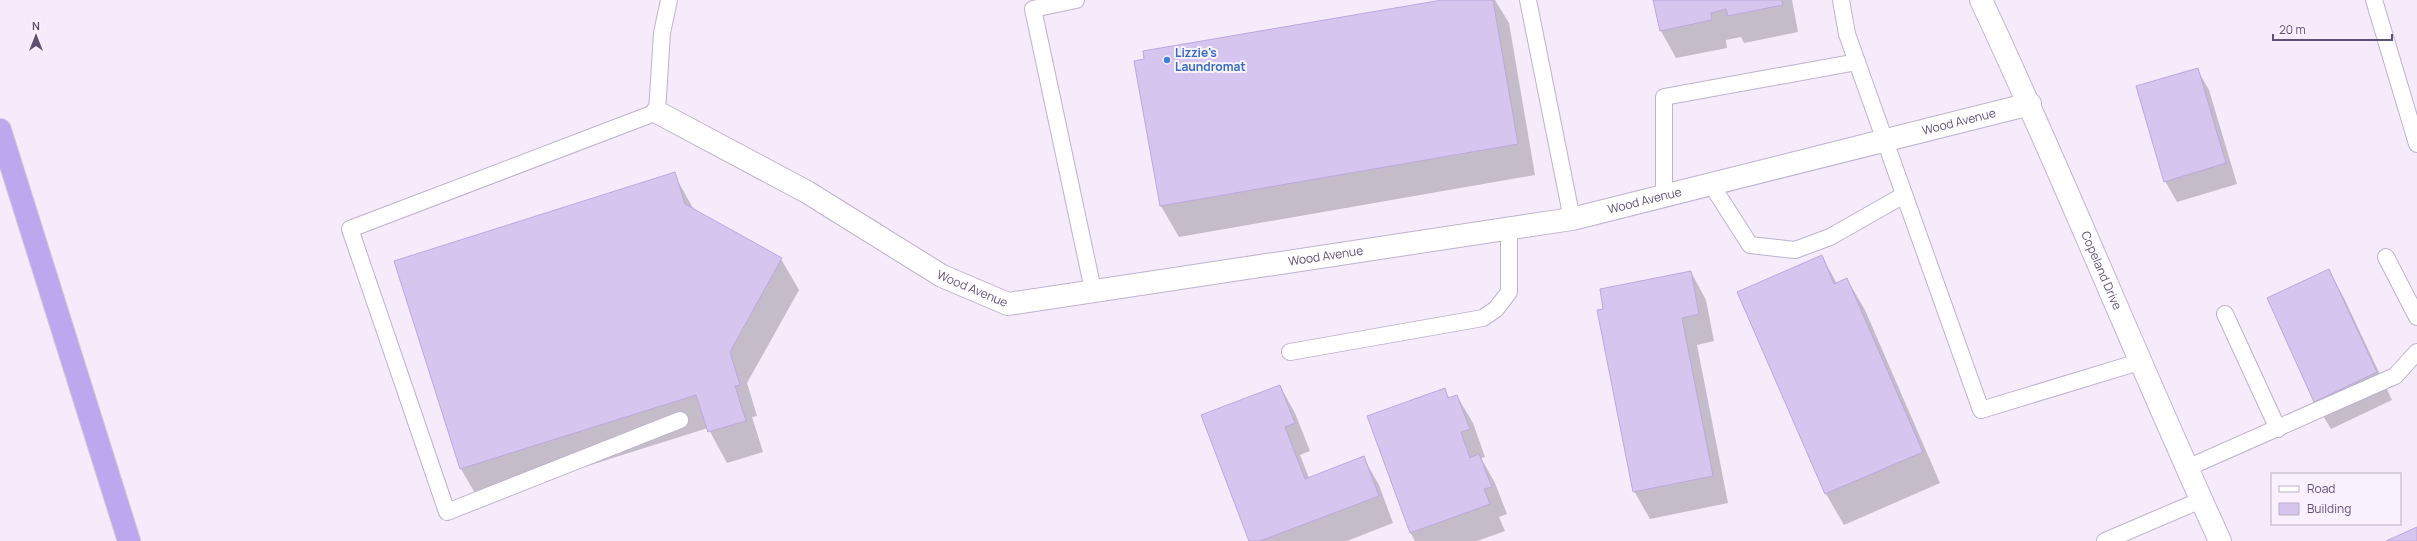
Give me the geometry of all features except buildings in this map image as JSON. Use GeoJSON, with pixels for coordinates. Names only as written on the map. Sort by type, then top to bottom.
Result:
{"type":"FeatureCollection","features":[{"type":"Feature","properties":{"kind":"highway"},"geometry":{"type":"LineString","coordinates":[[0,130],[129,541]]}},
{"type":"Feature","properties":{"kind":"street","name":"Copeland Drive"},"geometry":{"type":"LineString","coordinates":[[1983,1],[2030,104],[2139,362],[2220,541]]}},
{"type":"Feature","properties":{"kind":"street","name":"Wood Avenue"},"geometry":{"type":"LineString","coordinates":[[657,112],[807,192],[942,276],[1008,304],[1572,218],[2030,104]]}},
{"type":"Feature","properties":{"kind":"lane"},"geometry":{"type":"LineString","coordinates":[[669,0],[662,33],[657,112],[350,229],[447,512],[680,420]]}},
{"type":"Feature","properties":{"kind":"lane"},"geometry":{"type":"LineString","coordinates":[[1076,0],[1032,9],[1093,290]]}},
{"type":"Feature","properties":{"kind":"lane"},"geometry":{"type":"LineString","coordinates":[[1528,0],[1572,218]]}},
{"type":"Feature","properties":{"kind":"lane"},"geometry":{"type":"LineString","coordinates":[[1841,0],[1847,34],[1981,410],[2139,362]]}},
{"type":"Feature","properties":{"kind":"lane"},"geometry":{"type":"LineString","coordinates":[[2374,0],[2417,144]]}},
{"type":"Feature","properties":{"kind":"lane"},"geometry":{"type":"LineString","coordinates":[[1664,195],[1664,97],[1857,62]]}},
{"type":"Feature","properties":{"kind":"lane"},"geometry":{"type":"LineString","coordinates":[[1711,184],[1750,245],[1795,250],[1830,237],[1904,195]]}},
{"type":"Feature","properties":{"kind":"lane"},"geometry":{"type":"LineString","coordinates":[[1290,352],[1483,318],[1496,309],[1510,292],[1510,228]]}},
{"type":"Feature","properties":{"kind":"lane"},"geometry":{"type":"LineString","coordinates":[[2386,258],[2417,317]]}},
{"type":"Feature","properties":{"kind":"lane"},"geometry":{"type":"LineString","coordinates":[[2225,314],[2278,429]]}},
{"type":"Feature","properties":{"kind":"lane"},"geometry":{"type":"LineString","coordinates":[[2187,468],[2396,376],[2417,352]]}},
{"type":"Feature","properties":{"kind":"lane"},"geometry":{"type":"LineString","coordinates":[[2105,541],[2201,500]]}},
{"type":"Feature","properties":{"kind":"place","name":"Lizzie's Laundromat"},"geometry":{"type":"Point","coordinates":[1167,60]}}]}
